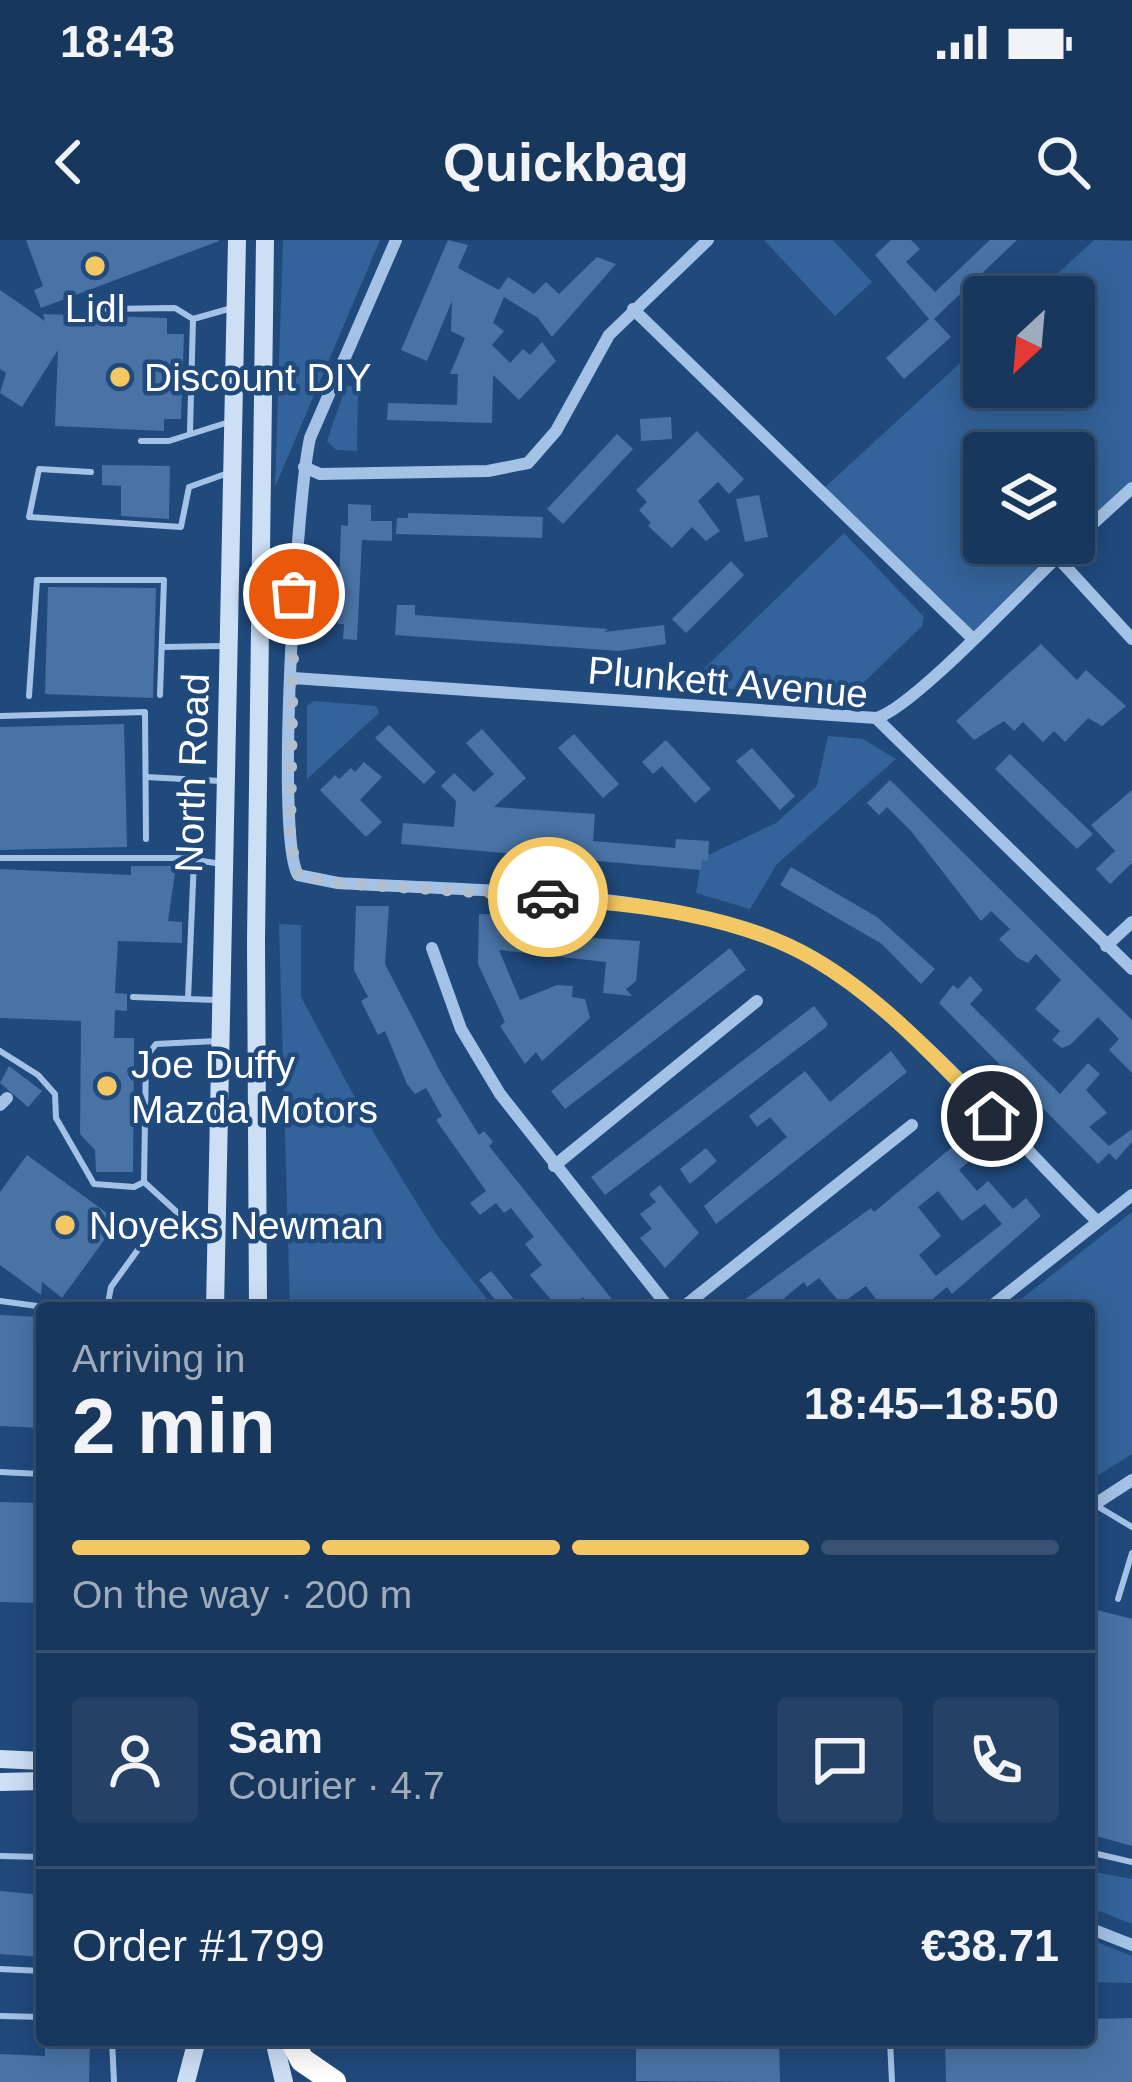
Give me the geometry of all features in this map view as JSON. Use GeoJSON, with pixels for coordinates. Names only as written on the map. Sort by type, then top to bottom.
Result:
{"type":"FeatureCollection","features":[{"type":"Feature","properties":{"kind":"highway"},"geometry":{"type":"LineString","coordinates":[[295,2046],[302,2060],[334,2082]]}},
{"type":"Feature","properties":{"kind":"main road","name":"North Road"},"geometry":{"type":"LineString","coordinates":[[215,1302],[237,240]]}},
{"type":"Feature","properties":{"kind":"main road","name":"North Road"},"geometry":{"type":"LineString","coordinates":[[258,1302],[256,940],[265,240]]}},
{"type":"Feature","properties":{"kind":"main road"},"geometry":{"type":"LineString","coordinates":[[0,1759],[36,1761]]}},
{"type":"Feature","properties":{"kind":"main road"},"geometry":{"type":"LineString","coordinates":[[0,1782],[36,1781]]}},
{"type":"Feature","properties":{"kind":"main road"},"geometry":{"type":"LineString","coordinates":[[186,2082],[195,2046]]}},
{"type":"Feature","properties":{"kind":"main road"},"geometry":{"type":"LineString","coordinates":[[275,2046],[284,2082]]}},
{"type":"Feature","properties":{"kind":"street"},"geometry":{"type":"LineString","coordinates":[[395,240],[310,438],[304,467],[295,552],[290,839],[298,875],[338,883],[661,908],[720,923],[809,956],[893,1021],[1097,1220]]}},
{"type":"Feature","properties":{"kind":"street"},"geometry":{"type":"LineString","coordinates":[[304,467],[320,473],[464,471],[528,463],[556,431],[609,335],[708,240]]}},
{"type":"Feature","properties":{"kind":"street"},"geometry":{"type":"LineString","coordinates":[[633,309],[971,637]]}},
{"type":"Feature","properties":{"kind":"street"},"geometry":{"type":"LineString","coordinates":[[1095,522],[1132,488]]}},
{"type":"Feature","properties":{"kind":"street"},"geometry":{"type":"LineString","coordinates":[[875,718],[891,714],[1049,564]]}},
{"type":"Feature","properties":{"kind":"street"},"geometry":{"type":"LineString","coordinates":[[1063,564],[1132,639]]}},
{"type":"Feature","properties":{"kind":"street","name":"Plunkett Avenue"},"geometry":{"type":"LineString","coordinates":[[293,678],[875,718],[1132,969]]}},
{"type":"Feature","properties":{"kind":"street"},"geometry":{"type":"LineString","coordinates":[[1106,946],[1132,922]]}},
{"type":"Feature","properties":{"kind":"street"},"geometry":{"type":"LineString","coordinates":[[432,948],[461,1029],[500,1094],[664,1302]]}},
{"type":"Feature","properties":{"kind":"street"},"geometry":{"type":"LineString","coordinates":[[554,1166],[757,1001]]}},
{"type":"Feature","properties":{"kind":"street"},"geometry":{"type":"LineString","coordinates":[[690,1302],[912,1125]]}},
{"type":"Feature","properties":{"kind":"street"},"geometry":{"type":"LineString","coordinates":[[996,1302],[1132,1195]]}},
{"type":"Feature","properties":{"kind":"street"},"geometry":{"type":"LineString","coordinates":[[1095,1504],[1132,1480]]}},
{"type":"Feature","properties":{"kind":"street"},"geometry":{"type":"LineString","coordinates":[[1095,1930],[1132,1945]]}},
{"type":"Feature","properties":{"kind":"lane"},"geometry":{"type":"LineString","coordinates":[[107,309],[175,308],[193,319],[235,307]]}},
{"type":"Feature","properties":{"kind":"lane"},"geometry":{"type":"LineString","coordinates":[[190,431],[193,319]]}},
{"type":"Feature","properties":{"kind":"lane"},"geometry":{"type":"LineString","coordinates":[[142,441],[169,441],[233,421]]}},
{"type":"Feature","properties":{"kind":"lane"},"geometry":{"type":"LineString","coordinates":[[91,472],[39,469],[29,517],[181,527],[189,488],[232,472]]}},
{"type":"Feature","properties":{"kind":"lane"},"geometry":{"type":"LineString","coordinates":[[29,696],[37,580],[164,580],[160,695]]}},
{"type":"Feature","properties":{"kind":"lane"},"geometry":{"type":"LineString","coordinates":[[162,647],[230,646]]}},
{"type":"Feature","properties":{"kind":"lane"},"geometry":{"type":"LineString","coordinates":[[0,716],[145,712],[146,839]]}},
{"type":"Feature","properties":{"kind":"lane"},"geometry":{"type":"LineString","coordinates":[[146,777],[225,782]]}},
{"type":"Feature","properties":{"kind":"lane"},"geometry":{"type":"LineString","coordinates":[[0,858],[222,864]]}},
{"type":"Feature","properties":{"kind":"lane"},"geometry":{"type":"LineString","coordinates":[[188,999],[194,860]]}},
{"type":"Feature","properties":{"kind":"lane"},"geometry":{"type":"LineString","coordinates":[[134,998],[219,1000]]}},
{"type":"Feature","properties":{"kind":"lane"},"geometry":{"type":"LineString","coordinates":[[216,1224],[190,1224],[144,1182],[146,1057],[156,1044],[218,1041]]}},
{"type":"Feature","properties":{"kind":"lane"},"geometry":{"type":"LineString","coordinates":[[0,1051],[38,1075],[56,1094],[56,1118],[94,1184],[134,1187],[144,1182]]}},
{"type":"Feature","properties":{"kind":"lane"},"geometry":{"type":"LineString","coordinates":[[108,1302],[111,1287],[142,1244]]}},
{"type":"Feature","properties":{"kind":"lane"},"geometry":{"type":"LineString","coordinates":[[0,1301],[36,1306]]}},
{"type":"Feature","properties":{"kind":"lane"},"geometry":{"type":"LineString","coordinates":[[0,1472],[36,1474]]}},
{"type":"Feature","properties":{"kind":"lane"},"geometry":{"type":"LineString","coordinates":[[1095,1508],[1132,1527]]}},
{"type":"Feature","properties":{"kind":"lane"},"geometry":{"type":"LineString","coordinates":[[1118,1599],[1132,1553]]}},
{"type":"Feature","properties":{"kind":"lane"},"geometry":{"type":"LineString","coordinates":[[1095,1853],[1132,1862]]}},
{"type":"Feature","properties":{"kind":"lane"},"geometry":{"type":"LineString","coordinates":[[0,1856],[36,1857]]}},
{"type":"Feature","properties":{"kind":"lane"},"geometry":{"type":"LineString","coordinates":[[0,1969],[36,1971]]}},
{"type":"Feature","properties":{"kind":"lane"},"geometry":{"type":"LineString","coordinates":[[0,2016],[36,2018]]}},
{"type":"Feature","properties":{"kind":"lane"},"geometry":{"type":"LineString","coordinates":[[112,2046],[114,2082]]}},
{"type":"Feature","properties":{"kind":"lane"},"geometry":{"type":"LineString","coordinates":[[890,2046],[892,2082]]}},
{"type":"Feature","properties":{"kind":"shaded area"},"geometry":{"type":"Polygon","coordinates":[[[283,240],[380,240],[275,487],[283,240]]]}},
{"type":"Feature","properties":{"kind":"shaded area"},"geometry":{"type":"Polygon","coordinates":[[[764,240],[833,240],[872,282],[835,316],[764,240]]]}},
{"type":"Feature","properties":{"kind":"shaded area"},"geometry":{"type":"Polygon","coordinates":[[[1094,240],[1132,241],[1132,486],[1095,520],[1095,432],[963,432],[963,564],[1049,564],[972,636],[822,490],[963,360],[963,408],[1095,408],[1095,276],[1055,276],[1094,240]]]}},
{"type":"Feature","properties":{"kind":"shaded area"},"geometry":{"type":"Polygon","coordinates":[[[346,386],[358,386],[357,451],[336,450],[327,441],[346,386]]]}},
{"type":"Feature","properties":{"kind":"shaded area"},"geometry":{"type":"Polygon","coordinates":[[[844,533],[924,617],[922,626],[854,692],[829,695],[686,686],[844,533]]]}},
{"type":"Feature","properties":{"kind":"shaded area"},"geometry":{"type":"Polygon","coordinates":[[[314,701],[376,706],[379,713],[307,779],[307,706],[314,701]]]}},
{"type":"Feature","properties":{"kind":"shaded area"},"geometry":{"type":"Polygon","coordinates":[[[828,736],[863,739],[896,759],[777,864],[750,909],[696,893],[702,858],[776,823],[817,786],[828,736]]]}},
{"type":"Feature","properties":{"kind":"shaded area"},"geometry":{"type":"Polygon","coordinates":[[[279,924],[301,925],[301,997],[375,1135],[436,1234],[489,1302],[290,1302],[279,924]]]}},
{"type":"Feature","properties":{"kind":"shaded area"},"geometry":{"type":"Polygon","coordinates":[[[1132,1212],[1132,1454],[1095,1477],[1095,1302],[1018,1302],[1132,1212]]]}},
{"type":"Feature","properties":{"kind":"shaded area"},"geometry":{"type":"Polygon","coordinates":[[[1095,1872],[1132,1879],[1132,1924],[1095,1909],[1095,1872]]]}},
{"type":"Feature","properties":{"kind":"shaded area"},"geometry":{"type":"Polygon","coordinates":[[[1095,1941],[1132,1956],[1132,1983],[1095,1982],[1095,1941]]]}},
{"type":"Feature","properties":{"kind":"building","name":"Lidl"},"geometry":{"type":"Polygon","coordinates":[[[26,240],[219,241],[41,308],[34,290],[43,286],[26,240]]]}},
{"type":"Feature","properties":{"kind":"building"},"geometry":{"type":"Polygon","coordinates":[[[448,240],[468,245],[458,268],[499,290],[508,277],[534,294],[546,282],[559,294],[597,257],[616,264],[552,337],[538,318],[504,297],[493,323],[504,331],[492,345],[510,363],[523,349],[530,355],[542,342],[556,361],[519,400],[493,375],[492,423],[387,420],[388,403],[457,405],[458,374],[450,374],[465,338],[451,331],[452,301],[427,361],[401,350],[448,240]]]}},
{"type":"Feature","properties":{"kind":"building"},"geometry":{"type":"Polygon","coordinates":[[[891,240],[911,240],[920,249],[906,262],[935,292],[990,240],[1017,240],[979,276],[963,276],[963,291],[934,319],[951,337],[904,379],[886,358],[929,319],[875,255],[891,240]]]}},
{"type":"Feature","properties":{"kind":"building","name":"Discount DIY"},"geometry":{"type":"Polygon","coordinates":[[[0,290],[45,321],[43,314],[167,318],[167,334],[184,334],[181,419],[164,419],[164,431],[55,426],[58,350],[22,407],[0,393],[6,373],[0,369],[0,290]]]}},
{"type":"Feature","properties":{"kind":"building"},"geometry":{"type":"Polygon","coordinates":[[[671,417],[672,439],[641,441],[640,419],[671,417]]]}},
{"type":"Feature","properties":{"kind":"building"},"geometry":{"type":"Polygon","coordinates":[[[697,431],[744,479],[729,494],[718,482],[698,501],[720,531],[706,541],[692,527],[672,548],[648,526],[651,523],[639,510],[647,502],[636,490],[697,431]]]}},
{"type":"Feature","properties":{"kind":"building"},"geometry":{"type":"Polygon","coordinates":[[[617,434],[633,449],[563,524],[547,509],[617,434]]]}},
{"type":"Feature","properties":{"kind":"building"},"geometry":{"type":"Polygon","coordinates":[[[102,465],[170,466],[169,519],[121,516],[121,486],[102,485],[102,465]]]}},
{"type":"Feature","properties":{"kind":"building"},"geometry":{"type":"Polygon","coordinates":[[[759,495],[768,537],[745,542],[736,499],[759,495]]]}},
{"type":"Feature","properties":{"kind":"building"},"geometry":{"type":"Polygon","coordinates":[[[348,504],[371,505],[371,521],[392,521],[392,541],[362,540],[357,640],[343,639],[344,624],[338,624],[341,525],[348,526],[348,504]]]}},
{"type":"Feature","properties":{"kind":"building"},"geometry":{"type":"Polygon","coordinates":[[[408,513],[543,517],[542,538],[396,534],[397,518],[408,518],[408,513]]]}},
{"type":"Feature","properties":{"kind":"building"},"geometry":{"type":"Polygon","coordinates":[[[731,561],[744,575],[686,633],[672,619],[731,561]]]}},
{"type":"Feature","properties":{"kind":"building"},"geometry":{"type":"Polygon","coordinates":[[[48,587],[156,588],[153,698],[45,694],[48,587]]]}},
{"type":"Feature","properties":{"kind":"building"},"geometry":{"type":"Polygon","coordinates":[[[397,605],[415,605],[415,615],[608,629],[604,632],[664,625],[666,644],[619,651],[395,635],[397,605]]]}},
{"type":"Feature","properties":{"kind":"building"},"geometry":{"type":"Polygon","coordinates":[[[1041,644],[1077,680],[1086,670],[1126,706],[1102,726],[1088,718],[1065,742],[1054,731],[1043,742],[1023,722],[1014,731],[1004,721],[974,740],[956,721],[1041,644]]]}},
{"type":"Feature","properties":{"kind":"building"},"geometry":{"type":"Polygon","coordinates":[[[124,724],[127,847],[0,850],[0,727],[124,724]]]}},
{"type":"Feature","properties":{"kind":"building"},"geometry":{"type":"Polygon","coordinates":[[[389,725],[436,772],[424,784],[375,738],[389,725]]]}},
{"type":"Feature","properties":{"kind":"building"},"geometry":{"type":"Polygon","coordinates":[[[482,729],[526,778],[494,807],[595,814],[593,841],[675,848],[676,839],[709,841],[708,861],[702,860],[701,870],[401,844],[403,823],[454,827],[456,801],[441,786],[454,773],[474,792],[494,774],[466,743],[482,729]]]}},
{"type":"Feature","properties":{"kind":"building"},"geometry":{"type":"Polygon","coordinates":[[[574,734],[619,784],[603,798],[558,748],[574,734]]]}},
{"type":"Feature","properties":{"kind":"building"},"geometry":{"type":"Polygon","coordinates":[[[666,740],[711,789],[695,803],[662,766],[653,774],[642,762],[666,740]]]}},
{"type":"Feature","properties":{"kind":"building"},"geometry":{"type":"Polygon","coordinates":[[[752,748],[795,796],[780,810],[736,761],[752,748]]]}},
{"type":"Feature","properties":{"kind":"building"},"geometry":{"type":"Polygon","coordinates":[[[1010,754],[1093,834],[1077,849],[995,769],[1010,754]]]}},
{"type":"Feature","properties":{"kind":"building"},"geometry":{"type":"Polygon","coordinates":[[[364,762],[382,777],[360,800],[382,822],[366,837],[320,790],[335,775],[339,779],[351,768],[355,772],[364,762]]]}},
{"type":"Feature","properties":{"kind":"building"},"geometry":{"type":"Polygon","coordinates":[[[890,780],[1132,1020],[1132,1073],[1109,1050],[1119,1039],[1098,1017],[1070,1045],[1062,1048],[1052,1040],[1060,1031],[1035,1009],[1061,980],[1036,954],[1028,963],[1018,958],[999,939],[1010,929],[991,911],[981,921],[911,831],[887,807],[879,815],[867,803],[890,780]]]}},
{"type":"Feature","properties":{"kind":"building"},"geometry":{"type":"Polygon","coordinates":[[[1132,790],[1132,863],[1110,884],[1096,869],[1115,851],[1091,825],[1132,790]]]}},
{"type":"Feature","properties":{"kind":"building"},"geometry":{"type":"Polygon","coordinates":[[[131,866],[176,866],[168,921],[182,922],[182,943],[118,941],[115,993],[127,994],[127,1011],[115,1010],[114,1038],[134,1038],[133,1172],[96,1172],[95,1150],[80,1134],[81,1021],[0,1018],[0,869],[131,875],[131,866]]]}},
{"type":"Feature","properties":{"kind":"building"},"geometry":{"type":"Polygon","coordinates":[[[791,867],[877,917],[935,969],[921,984],[882,944],[780,885],[791,867]]]}},
{"type":"Feature","properties":{"kind":"building"},"geometry":{"type":"Polygon","coordinates":[[[356,906],[389,906],[385,964],[442,1075],[479,1135],[484,1131],[493,1142],[489,1146],[614,1302],[587,1302],[583,1297],[577,1302],[553,1302],[530,1275],[542,1265],[525,1244],[534,1237],[511,1208],[504,1213],[496,1203],[480,1215],[470,1203],[486,1191],[436,1120],[442,1116],[426,1088],[415,1094],[407,1084],[385,1031],[378,1035],[361,1001],[368,997],[354,970],[356,906]]]}},
{"type":"Feature","properties":{"kind":"building"},"geometry":{"type":"Polygon","coordinates":[[[479,914],[512,915],[511,933],[640,941],[636,981],[626,989],[632,996],[603,993],[606,962],[499,950],[520,1000],[557,985],[573,986],[572,997],[585,999],[590,1018],[542,1061],[536,1052],[525,1064],[500,1026],[505,1022],[478,964],[479,914]]]}},
{"type":"Feature","properties":{"kind":"building"},"geometry":{"type":"Polygon","coordinates":[[[730,948],[746,970],[565,1109],[551,1091],[730,948]]]}},
{"type":"Feature","properties":{"kind":"building"},"geometry":{"type":"Polygon","coordinates":[[[970,976],[983,990],[970,1004],[1060,1094],[1088,1063],[1100,1074],[1086,1090],[1107,1113],[1089,1127],[1109,1146],[1132,1129],[1132,1142],[1116,1160],[1109,1153],[1098,1164],[939,1003],[953,985],[958,989],[970,976]]]}},
{"type":"Feature","properties":{"kind":"building"},"geometry":{"type":"Polygon","coordinates":[[[814,1006],[828,1024],[825,1028],[605,1195],[591,1177],[814,1006]]]}},
{"type":"Feature","properties":{"kind":"building"},"geometry":{"type":"Polygon","coordinates":[[[891,1051],[907,1072],[716,1224],[704,1206],[787,1137],[770,1117],[757,1127],[749,1116],[805,1071],[830,1102],[891,1051]]]}},
{"type":"Feature","properties":{"kind":"building"},"geometry":{"type":"Polygon","coordinates":[[[9,1066],[42,1091],[28,1107],[0,1083],[9,1066]]]}},
{"type":"Feature","properties":{"kind":"building"},"geometry":{"type":"Polygon","coordinates":[[[969,1133],[983,1150],[959,1170],[977,1191],[988,1181],[1013,1209],[1026,1198],[1041,1216],[952,1294],[947,1287],[929,1302],[878,1302],[866,1286],[839,1302],[819,1278],[807,1287],[804,1282],[779,1302],[741,1302],[871,1208],[874,1212],[969,1133]],[[938,1191],[918,1207],[941,1236],[919,1255],[936,1276],[1002,1224],[985,1204],[962,1221],[938,1191]]]}},
{"type":"Feature","properties":{"kind":"building"},"geometry":{"type":"Polygon","coordinates":[[[706,1148],[717,1161],[690,1184],[680,1169],[706,1148]]]}},
{"type":"Feature","properties":{"kind":"building","name":"Noyeks Newman"},"geometry":{"type":"Polygon","coordinates":[[[27,1155],[118,1221],[62,1298],[42,1282],[41,1295],[0,1265],[0,1192],[27,1155]]]}},
{"type":"Feature","properties":{"kind":"building"},"geometry":{"type":"Polygon","coordinates":[[[660,1185],[699,1233],[665,1268],[640,1238],[652,1229],[640,1214],[656,1202],[649,1194],[660,1185]]]}},
{"type":"Feature","properties":{"kind":"building"},"geometry":{"type":"Polygon","coordinates":[[[491,1271],[516,1302],[497,1302],[479,1280],[491,1271]]]}},
{"type":"Feature","properties":{"kind":"building"},"geometry":{"type":"Polygon","coordinates":[[[0,1315],[36,1317],[36,1428],[0,1426],[0,1315]]]}},
{"type":"Feature","properties":{"kind":"building"},"geometry":{"type":"Polygon","coordinates":[[[0,1502],[36,1503],[36,1603],[0,1602],[0,1502]]]}},
{"type":"Feature","properties":{"kind":"building"},"geometry":{"type":"Polygon","coordinates":[[[1095,1610],[1132,1619],[1132,1846],[1095,1836],[1095,1610]]]}},
{"type":"Feature","properties":{"kind":"building"},"geometry":{"type":"Polygon","coordinates":[[[0,1891],[36,1894],[36,1957],[0,1954],[0,1891]]]}},
{"type":"Feature","properties":{"kind":"building"},"geometry":{"type":"Polygon","coordinates":[[[1132,2018],[1132,2082],[946,2082],[945,2046],[1095,2046],[1095,2019],[1132,2018]]]}},
{"type":"Feature","properties":{"kind":"building"},"geometry":{"type":"Polygon","coordinates":[[[45,2046],[90,2046],[89,2082],[0,2082],[0,2054],[45,2056],[45,2046]]]}},
{"type":"Feature","properties":{"kind":"building"},"geometry":{"type":"Polygon","coordinates":[[[636,2046],[779,2046],[780,2082],[636,2081],[636,2046]]]}},
{"type":"Feature","properties":{"kind":"way so far"},"geometry":{"type":"LineString","coordinates":[[294,594],[290,839],[292,865],[298,875],[338,883],[548,897]]}},
{"type":"Feature","properties":{"kind":"place","name":"Lidl"},"geometry":{"type":"Point","coordinates":[95,266]}},
{"type":"Feature","properties":{"kind":"place","name":"Discount DIY"},"geometry":{"type":"Point","coordinates":[120,377]}},
{"type":"Feature","properties":{"kind":"place","name":"Joe Duffy Mazda Motors"},"geometry":{"type":"Point","coordinates":[107,1086]}},
{"type":"Feature","properties":{"kind":"place","name":"Noyeks Newman"},"geometry":{"type":"Point","coordinates":[65,1225]}},
{"type":"Feature","properties":{"kind":"route"},"geometry":{"type":"LineString","coordinates":[[548,897],[661,908],[720,923],[809,956],[893,1021],[992,1116]]}}]}
